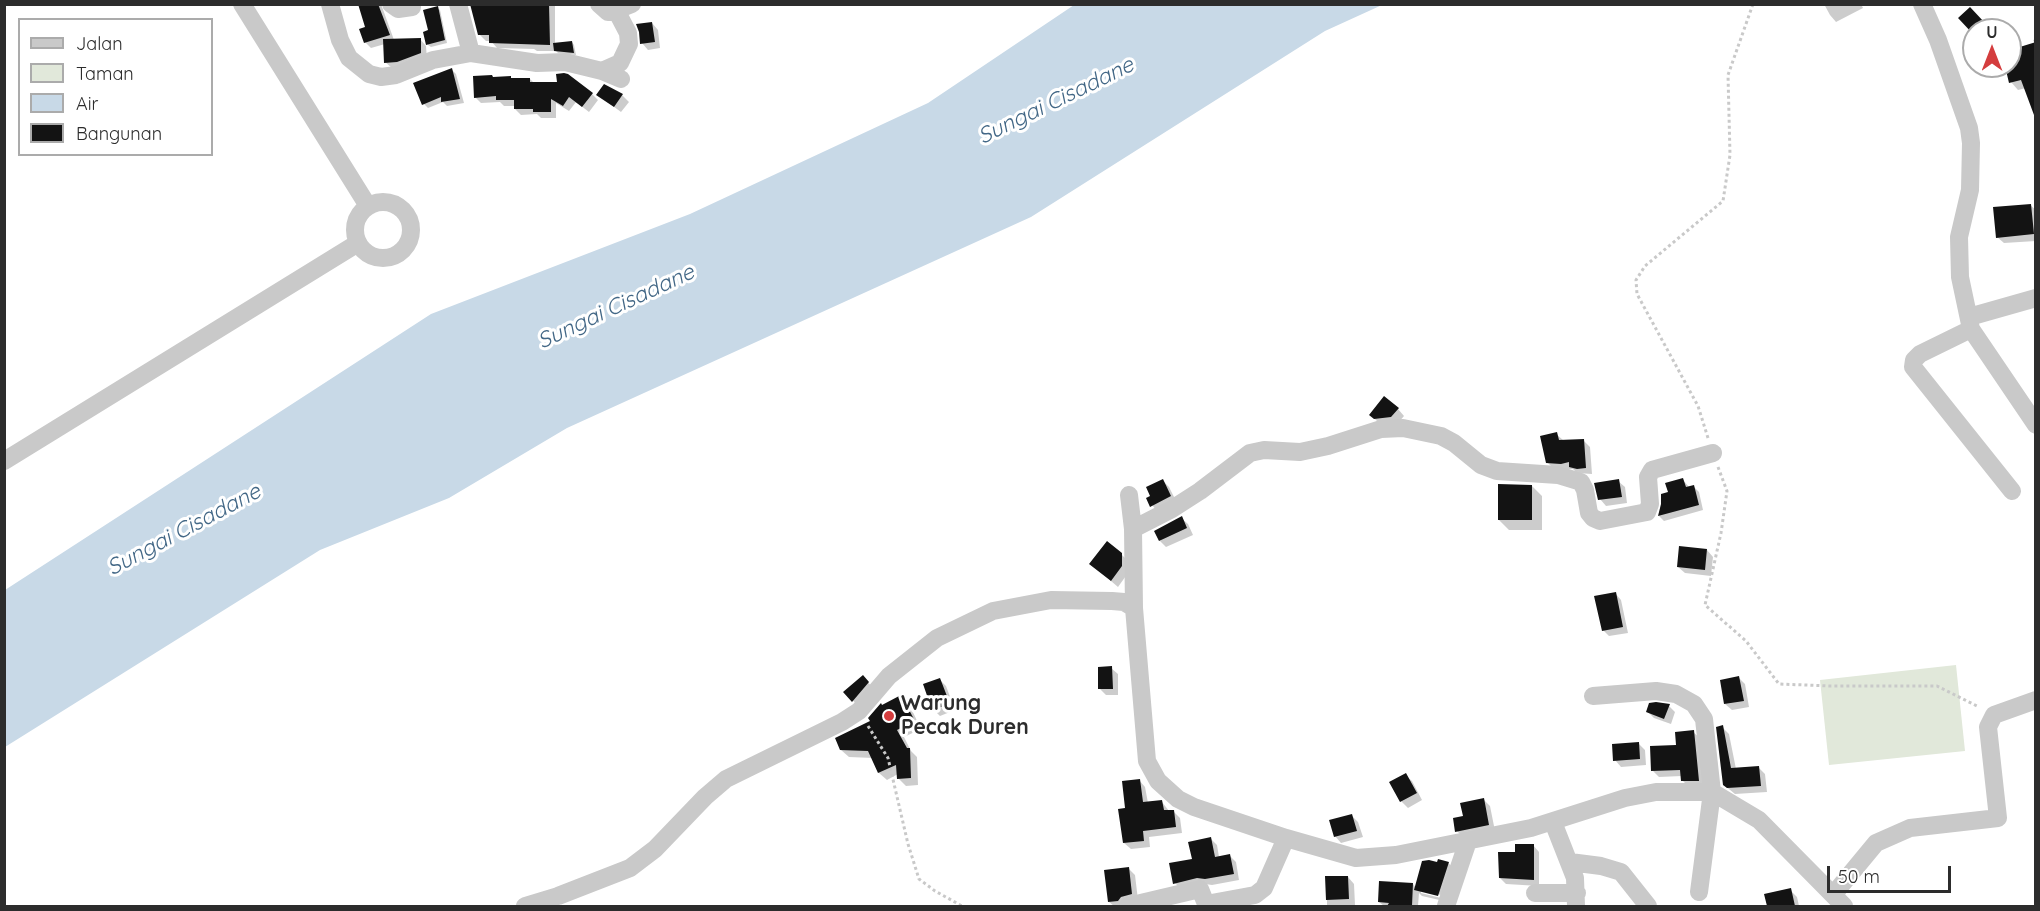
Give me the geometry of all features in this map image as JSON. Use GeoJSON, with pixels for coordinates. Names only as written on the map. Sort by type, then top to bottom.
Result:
{"type":"FeatureCollection","features":[{"type":"Feature","properties":{"kind":"street"},"geometry":{"type":"LineString","coordinates":[[242,4],[368,206]]}},
{"type":"Feature","properties":{"kind":"street"},"geometry":{"type":"LineString","coordinates":[[330,4],[340,40],[349,58],[369,74],[381,77],[396,75],[433,60],[471,53],[537,63],[565,62],[602,71],[621,79]]}},
{"type":"Feature","properties":{"kind":"street"},"geometry":{"type":"LineString","coordinates":[[391,4],[398,9],[412,7]]}},
{"type":"Feature","properties":{"kind":"street"},"geometry":{"type":"LineString","coordinates":[[458,4],[471,53]]}},
{"type":"Feature","properties":{"kind":"street"},"geometry":{"type":"LineString","coordinates":[[599,4],[608,12],[625,8],[629,44],[620,63],[602,71]]}},
{"type":"Feature","properties":{"kind":"street"},"geometry":{"type":"LineString","coordinates":[[1922,4],[1938,40],[1969,128],[1970,190],[1959,237],[1960,277],[1970,323],[2036,425]]}},
{"type":"Feature","properties":{"kind":"street"},"geometry":{"type":"LineString","coordinates":[[382,201],[397,205],[408,215],[411,229],[408,244],[397,254],[383,258],[369,254],[358,243],[355,233],[356,223],[360,213],[368,206],[382,201]]}},
{"type":"Feature","properties":{"kind":"street"},"geometry":{"type":"LineString","coordinates":[[4,461],[358,243]]}},
{"type":"Feature","properties":{"kind":"street"},"geometry":{"type":"LineString","coordinates":[[2012,491],[1913,367],[1914,360],[1920,354],[1970,323],[2036,298]]}},
{"type":"Feature","properties":{"kind":"street"},"geometry":{"type":"LineString","coordinates":[[1133,529],[1172,509],[1200,491],[1250,453],[1264,450],[1300,452],[1328,446],[1381,429],[1403,428],[1441,436],[1454,443],[1481,465],[1497,471],[1558,475],[1581,482],[1585,490],[1589,513],[1600,521],[1647,512],[1650,504],[1648,477],[1652,470],[1713,453]]}},
{"type":"Feature","properties":{"kind":"street"},"geometry":{"type":"LineString","coordinates":[[1129,495],[1133,529],[1134,608],[1147,761],[1158,781],[1178,799],[1194,807],[1356,858],[1396,855],[1531,828],[1625,798],[1656,792],[1712,792],[1759,820],[1838,901],[1876,843],[1910,828],[1998,818],[1988,727],[1994,715],[2036,700]]}},
{"type":"Feature","properties":{"kind":"street"},"geometry":{"type":"LineString","coordinates":[[525,906],[558,896],[630,868],[650,854],[705,797],[726,779],[831,729],[859,711],[889,676],[937,638],[993,611],[1051,600],[1112,601],[1134,608]]}},
{"type":"Feature","properties":{"kind":"street"},"geometry":{"type":"LineString","coordinates":[[1593,696],[1656,691],[1676,694],[1694,704],[1704,719],[1712,792],[1699,892]]}},
{"type":"Feature","properties":{"kind":"street"},"geometry":{"type":"LineString","coordinates":[[1535,893],[1577,900],[1570,862],[1553,822]]}},
{"type":"Feature","properties":{"kind":"street"},"geometry":{"type":"LineString","coordinates":[[1128,906],[1200,889],[1206,904],[1255,895],[1264,888],[1286,837]]}},
{"type":"Feature","properties":{"kind":"street"},"geometry":{"type":"LineString","coordinates":[[1446,906],[1468,841]]}},
{"type":"Feature","properties":{"kind":"street"},"geometry":{"type":"LineString","coordinates":[[1570,862],[1601,866],[1621,872],[1648,906]]}},
{"type":"Feature","properties":{"kind":"path"},"geometry":{"type":"LineString","coordinates":[[1754,4],[1728,75],[1730,155],[1723,201],[1645,266],[1636,280],[1637,294],[1698,406],[1726,491],[1721,533],[1705,605],[1746,640],[1779,684],[1937,686],[1994,715]]}},
{"type":"Feature","properties":{"kind":"path"},"geometry":{"type":"LineString","coordinates":[[859,711],[888,758],[908,844],[919,879],[962,906]]}},
{"type":"Feature","properties":{"kind":"green space"},"geometry":{"type":"Polygon","coordinates":[[[1956,665],[1965,751],[1829,765],[1820,680],[1956,665]]]}},
{"type":"Feature","properties":{"kind":"water","name":"Sungai Cisadane"},"geometry":{"type":"Polygon","coordinates":[[[1074,5],[1382,5],[1325,31],[1031,217],[567,428],[449,498],[320,550],[5,747],[5,590],[431,314],[690,214],[928,103],[1074,5]]]}},
{"type":"Feature","properties":{"kind":"building"},"geometry":{"type":"Polygon","coordinates":[[[358,4],[378,4],[390,35],[364,43],[359,29],[365,27],[358,4]]]}},
{"type":"Feature","properties":{"kind":"building"},"geometry":{"type":"Polygon","coordinates":[[[470,4],[549,4],[550,45],[489,43],[489,35],[478,35],[470,4]]]}},
{"type":"Feature","properties":{"kind":"building"},"geometry":{"type":"Polygon","coordinates":[[[438,6],[445,40],[426,45],[423,32],[428,30],[423,10],[438,6]]]}},
{"type":"Feature","properties":{"kind":"building"},"geometry":{"type":"Polygon","coordinates":[[[1970,7],[1980,18],[1962,18],[1962,22],[1958,18],[1970,7]]]}},
{"type":"Feature","properties":{"kind":"building"},"geometry":{"type":"Polygon","coordinates":[[[652,22],[655,42],[640,44],[636,24],[652,22]]]}},
{"type":"Feature","properties":{"kind":"building"},"geometry":{"type":"Polygon","coordinates":[[[421,38],[421,53],[397,62],[384,63],[383,39],[421,38]]]}},
{"type":"Feature","properties":{"kind":"building"},"geometry":{"type":"Polygon","coordinates":[[[572,41],[574,53],[554,51],[553,43],[572,41]]]}},
{"type":"Feature","properties":{"kind":"building"},"geometry":{"type":"Polygon","coordinates":[[[2036,42],[2036,114],[2034,115],[2021,80],[2009,83],[2008,78],[2022,78],[2022,46],[2036,42]]]}},
{"type":"Feature","properties":{"kind":"building"},"geometry":{"type":"Polygon","coordinates":[[[452,68],[460,99],[441,102],[441,97],[422,105],[413,83],[452,68]]]}},
{"type":"Feature","properties":{"kind":"building"},"geometry":{"type":"Polygon","coordinates":[[[564,73],[593,93],[582,107],[569,97],[563,106],[551,99],[551,112],[533,112],[533,109],[514,109],[514,100],[496,100],[496,96],[474,98],[473,76],[511,76],[511,78],[530,78],[530,82],[557,82],[556,74],[564,73]]]}},
{"type":"Feature","properties":{"kind":"building"},"geometry":{"type":"Polygon","coordinates":[[[604,84],[623,94],[614,107],[596,95],[604,84]]]}},
{"type":"Feature","properties":{"kind":"building"},"geometry":{"type":"Polygon","coordinates":[[[2031,204],[2034,234],[1996,238],[1993,207],[2031,204]]]}},
{"type":"Feature","properties":{"kind":"building"},"geometry":{"type":"Polygon","coordinates":[[[1384,396],[1399,408],[1391,417],[1374,419],[1369,415],[1384,396]]]}},
{"type":"Feature","properties":{"kind":"building"},"geometry":{"type":"Polygon","coordinates":[[[1557,432],[1559,440],[1584,439],[1586,468],[1569,467],[1569,462],[1546,463],[1540,436],[1557,432]]]}},
{"type":"Feature","properties":{"kind":"building"},"geometry":{"type":"Polygon","coordinates":[[[1683,478],[1686,487],[1694,485],[1699,505],[1658,516],[1661,494],[1668,492],[1665,483],[1683,478]]]}},
{"type":"Feature","properties":{"kind":"building"},"geometry":{"type":"Polygon","coordinates":[[[1163,479],[1171,496],[1150,507],[1146,498],[1150,496],[1146,487],[1163,479]]]}},
{"type":"Feature","properties":{"kind":"building"},"geometry":{"type":"Polygon","coordinates":[[[1619,479],[1622,497],[1598,500],[1594,483],[1619,479]]]}},
{"type":"Feature","properties":{"kind":"building"},"geometry":{"type":"Polygon","coordinates":[[[1498,484],[1532,485],[1532,520],[1498,520],[1498,484]]]}},
{"type":"Feature","properties":{"kind":"building"},"geometry":{"type":"Polygon","coordinates":[[[1182,516],[1187,528],[1159,541],[1154,531],[1182,516]]]}},
{"type":"Feature","properties":{"kind":"building"},"geometry":{"type":"Polygon","coordinates":[[[1107,541],[1122,553],[1122,566],[1111,581],[1089,564],[1107,541]]]}},
{"type":"Feature","properties":{"kind":"building"},"geometry":{"type":"Polygon","coordinates":[[[1679,546],[1707,549],[1705,570],[1677,567],[1679,546]]]}},
{"type":"Feature","properties":{"kind":"building"},"geometry":{"type":"Polygon","coordinates":[[[1616,592],[1623,627],[1602,631],[1594,596],[1616,592]]]}},
{"type":"Feature","properties":{"kind":"building"},"geometry":{"type":"Polygon","coordinates":[[[1112,666],[1113,689],[1098,689],[1098,667],[1112,666]]]}},
{"type":"Feature","properties":{"kind":"building"},"geometry":{"type":"Polygon","coordinates":[[[863,675],[869,682],[852,702],[843,692],[863,675]]]}},
{"type":"Feature","properties":{"kind":"building"},"geometry":{"type":"Polygon","coordinates":[[[1739,676],[1744,701],[1724,704],[1720,680],[1739,676]]]}},
{"type":"Feature","properties":{"kind":"building"},"geometry":{"type":"Polygon","coordinates":[[[940,678],[950,704],[932,710],[923,684],[940,678]]]}},
{"type":"Feature","properties":{"kind":"building"},"geometry":{"type":"Polygon","coordinates":[[[901,695],[915,721],[897,730],[907,748],[910,748],[911,778],[897,779],[896,765],[878,773],[868,751],[840,750],[835,738],[870,721],[868,718],[881,703],[882,705],[901,695]]]}},
{"type":"Feature","properties":{"kind":"building"},"geometry":{"type":"Polygon","coordinates":[[[1649,703],[1670,704],[1664,719],[1646,712],[1649,703]]]}},
{"type":"Feature","properties":{"kind":"building"},"geometry":{"type":"Polygon","coordinates":[[[1723,725],[1731,768],[1759,766],[1761,786],[1727,788],[1723,785],[1716,727],[1723,725]]]}},
{"type":"Feature","properties":{"kind":"building"},"geometry":{"type":"Polygon","coordinates":[[[1694,730],[1699,781],[1681,781],[1680,770],[1651,771],[1650,746],[1676,745],[1675,732],[1694,730]]]}},
{"type":"Feature","properties":{"kind":"building"},"geometry":{"type":"Polygon","coordinates":[[[1639,742],[1640,759],[1613,761],[1612,744],[1639,742]]]}},
{"type":"Feature","properties":{"kind":"building"},"geometry":{"type":"Polygon","coordinates":[[[1406,773],[1417,793],[1400,802],[1389,782],[1406,773]]]}},
{"type":"Feature","properties":{"kind":"building"},"geometry":{"type":"Polygon","coordinates":[[[1140,779],[1143,802],[1162,800],[1164,810],[1174,810],[1176,827],[1143,831],[1144,841],[1123,843],[1118,809],[1125,808],[1122,781],[1140,779]]]}},
{"type":"Feature","properties":{"kind":"building"},"geometry":{"type":"Polygon","coordinates":[[[1484,798],[1489,825],[1455,832],[1453,818],[1463,816],[1460,803],[1484,798]]]}},
{"type":"Feature","properties":{"kind":"building"},"geometry":{"type":"Polygon","coordinates":[[[1352,814],[1357,831],[1334,837],[1329,820],[1352,814]]]}},
{"type":"Feature","properties":{"kind":"building"},"geometry":{"type":"Polygon","coordinates":[[[1211,837],[1215,857],[1230,854],[1234,874],[1205,879],[1197,878],[1173,884],[1169,863],[1192,859],[1188,842],[1211,837]]]}},
{"type":"Feature","properties":{"kind":"building"},"geometry":{"type":"Polygon","coordinates":[[[1515,844],[1534,844],[1534,880],[1499,878],[1498,852],[1515,852],[1515,844]]]}},
{"type":"Feature","properties":{"kind":"building"},"geometry":{"type":"Polygon","coordinates":[[[1438,859],[1449,862],[1438,896],[1414,890],[1422,861],[1437,862],[1438,859]]]}},
{"type":"Feature","properties":{"kind":"building"},"geometry":{"type":"Polygon","coordinates":[[[1129,867],[1132,894],[1121,897],[1118,901],[1108,902],[1104,870],[1129,867]]]}},
{"type":"Feature","properties":{"kind":"building"},"geometry":{"type":"Polygon","coordinates":[[[1325,876],[1348,876],[1349,899],[1326,900],[1325,876]]]}},
{"type":"Feature","properties":{"kind":"building"},"geometry":{"type":"Polygon","coordinates":[[[1379,881],[1413,883],[1412,906],[1387,906],[1389,903],[1378,902],[1379,881]]]}},
{"type":"Feature","properties":{"kind":"building"},"geometry":{"type":"Polygon","coordinates":[[[1791,888],[1795,906],[1767,906],[1764,894],[1791,888]]]}},
{"type":"Feature","properties":{"kind":"place","name":"Warung Pecak Duren"},"geometry":{"type":"Point","coordinates":[889,716]}}]}
